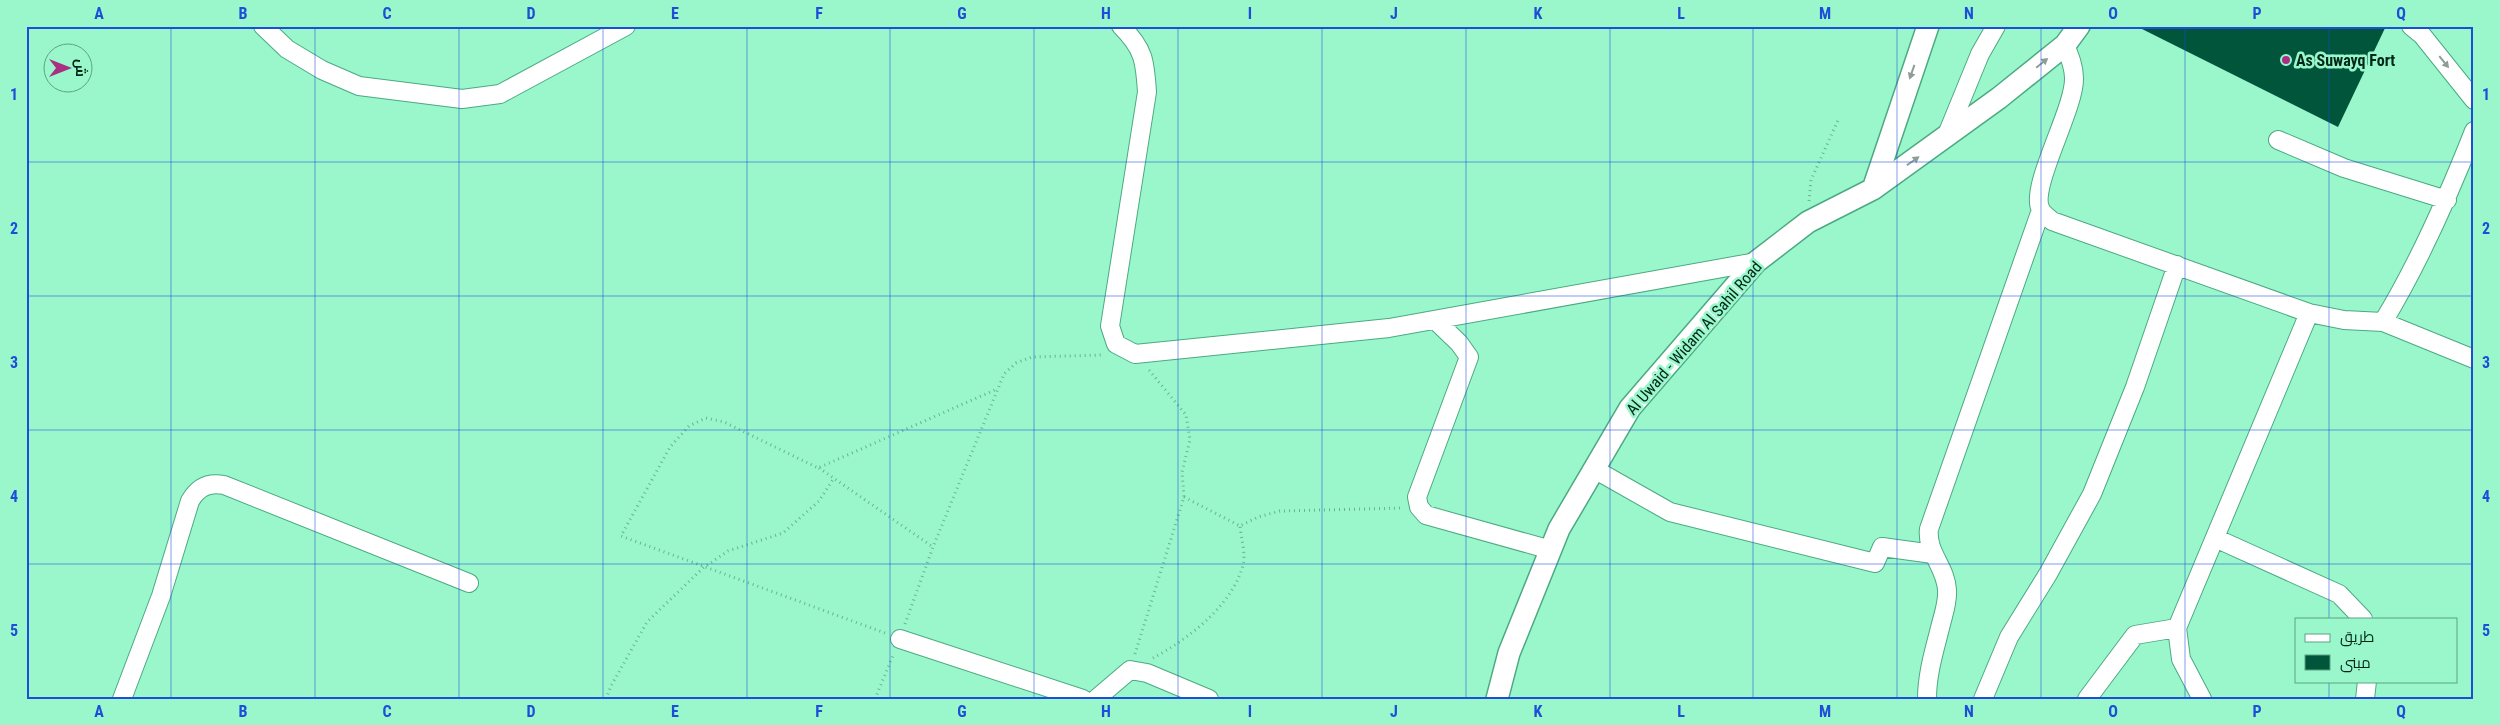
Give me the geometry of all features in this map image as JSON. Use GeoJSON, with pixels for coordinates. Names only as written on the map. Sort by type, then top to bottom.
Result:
{"type":"FeatureCollection","features":[{"type":"Feature","properties":{"kind":"main road"},"geometry":{"type":"LineString","coordinates":[[1873,189],[1928,26]]}},
{"type":"Feature","properties":{"kind":"main road","name":"Al Uwaid - Widam Al Sahil Road"},"geometry":{"type":"LineString","coordinates":[[1497,699],[1509,653],[1560,529],[1630,408],[1756,262],[1808,222],[1873,189],[1946,137],[2064,45],[2079,26]]}},
{"type":"Feature","properties":{"kind":"street"},"geometry":{"type":"LineString","coordinates":[[262,26],[287,49],[322,70],[359,86],[462,99],[500,94],[626,26]]}},
{"type":"Feature","properties":{"kind":"street"},"geometry":{"type":"LineString","coordinates":[[1121,26],[1137,42],[1145,67],[1147,92],[1110,326],[1116,344],[1135,354],[1389,328],[1756,262]]}},
{"type":"Feature","properties":{"kind":"street"},"geometry":{"type":"LineString","coordinates":[[1946,137],[1980,54],[1996,26]]}},
{"type":"Feature","properties":{"kind":"street"},"geometry":{"type":"LineString","coordinates":[[2411,26],[2422,35],[2474,100]]}},
{"type":"Feature","properties":{"kind":"street"},"geometry":{"type":"LineString","coordinates":[[1926,699],[1927,677],[1947,603],[1947,589],[1941,567],[1927,540],[1929,529],[2041,210],[2038,193],[2072,97],[2074,77],[2071,58],[2064,45]]}},
{"type":"Feature","properties":{"kind":"street"},"geometry":{"type":"LineString","coordinates":[[2384,322],[2405,285],[2447,200],[2474,131]]}},
{"type":"Feature","properties":{"kind":"street"},"geometry":{"type":"LineString","coordinates":[[2278,140],[2344,168],[2447,200]]}},
{"type":"Feature","properties":{"kind":"street"},"geometry":{"type":"LineString","coordinates":[[2041,210],[2052,220],[2309,312],[2344,320],[2384,322],[2474,359]]}},
{"type":"Feature","properties":{"kind":"street"},"geometry":{"type":"LineString","coordinates":[[1983,699],[2009,637],[2048,574],[2092,494],[2136,387],[2177,265]]}},
{"type":"Feature","properties":{"kind":"street"},"geometry":{"type":"LineString","coordinates":[[2202,699],[2181,659],[2177,628],[2309,312]]}},
{"type":"Feature","properties":{"kind":"street"},"geometry":{"type":"LineString","coordinates":[[1435,320],[1459,343],[1469,357],[1417,497],[1419,507],[1426,515],[1551,550]]}},
{"type":"Feature","properties":{"kind":"street"},"geometry":{"type":"LineString","coordinates":[[1594,470],[1670,512],[1708,524],[1874,563],[1882,547],[1933,554]]}},
{"type":"Feature","properties":{"kind":"street"},"geometry":{"type":"LineString","coordinates":[[122,699],[161,596],[190,501],[204,486],[224,485],[469,583]]}},
{"type":"Feature","properties":{"kind":"street"},"geometry":{"type":"LineString","coordinates":[[2215,538],[2339,594],[2362,618]]}},
{"type":"Feature","properties":{"kind":"street"},"geometry":{"type":"LineString","coordinates":[[2087,699],[2135,635],[2177,628]]}},
{"type":"Feature","properties":{"kind":"street"},"geometry":{"type":"LineString","coordinates":[[900,639],[1083,699]]}},
{"type":"Feature","properties":{"kind":"street"},"geometry":{"type":"LineString","coordinates":[[1096,699],[1130,670],[1147,673],[1209,699]]}},
{"type":"Feature","properties":{"kind":"street"},"geometry":{"type":"LineString","coordinates":[[2365,699],[2367,682]]}},
{"type":"Feature","properties":{"kind":"path"},"geometry":{"type":"LineString","coordinates":[[1808,222],[1811,180],[1839,118]]}},
{"type":"Feature","properties":{"kind":"path"},"geometry":{"type":"LineString","coordinates":[[875,699],[900,639],[932,547],[997,389],[1004,374],[1016,363],[1032,357],[1135,354],[1186,415],[1190,440],[1182,472],[1184,496],[1130,670]]}},
{"type":"Feature","properties":{"kind":"path"},"geometry":{"type":"LineString","coordinates":[[818,468],[997,389]]}},
{"type":"Feature","properties":{"kind":"path"},"geometry":{"type":"LineString","coordinates":[[900,639],[703,568],[621,536],[670,447],[689,426],[706,418],[724,422],[818,468],[932,547]]}},
{"type":"Feature","properties":{"kind":"path"},"geometry":{"type":"LineString","coordinates":[[606,699],[611,686],[648,622],[703,568],[728,552],[783,533],[819,501],[834,478]]}},
{"type":"Feature","properties":{"kind":"path"},"geometry":{"type":"LineString","coordinates":[[1184,496],[1240,526]]}},
{"type":"Feature","properties":{"kind":"path"},"geometry":{"type":"LineString","coordinates":[[1240,526],[1258,517],[1280,511],[1419,507]]}},
{"type":"Feature","properties":{"kind":"path"},"geometry":{"type":"LineString","coordinates":[[1130,670],[1171,648],[1199,628],[1235,585],[1244,564],[1240,526]]}},
{"type":"Feature","properties":{"kind":"building","name":"As Suwayq Fort"},"geometry":{"type":"Polygon","coordinates":[[[2136,26],[2386,26],[2338,127],[2136,26]]]}},
{"type":"Feature","properties":{"kind":"place","name":"As Suwayq Fort"},"geometry":{"type":"Point","coordinates":[2286,60]}}]}
